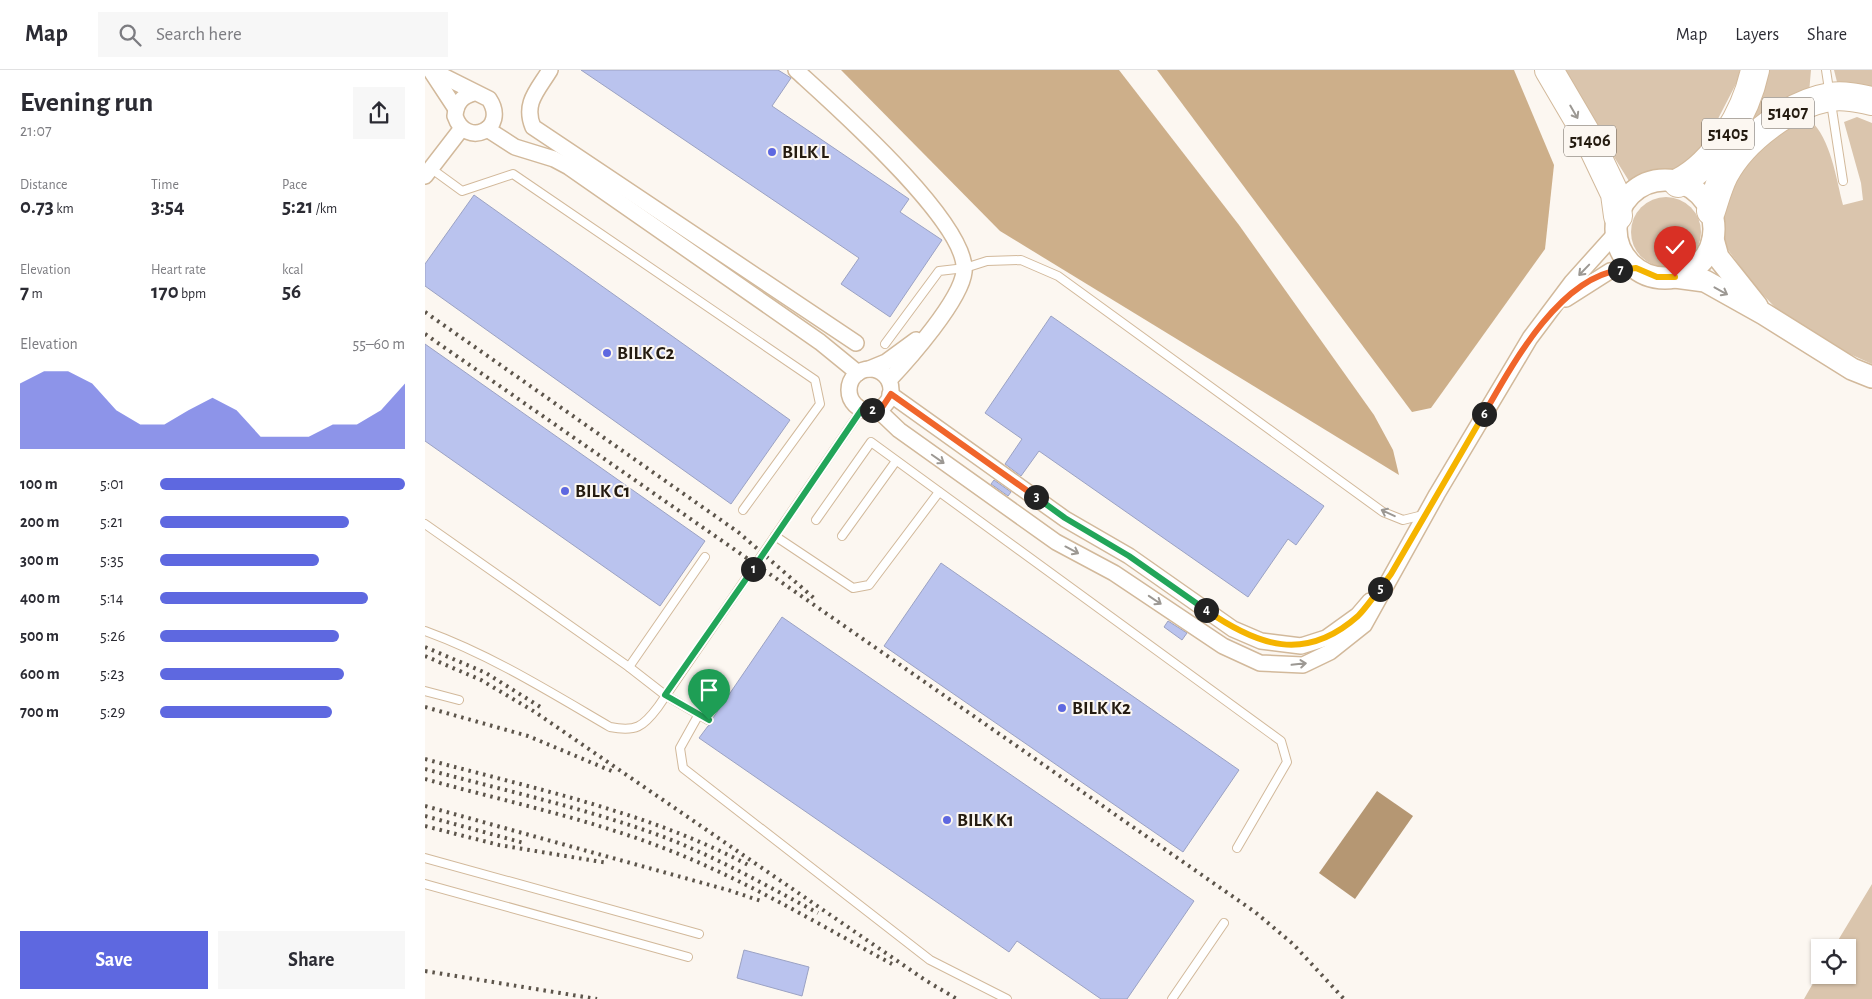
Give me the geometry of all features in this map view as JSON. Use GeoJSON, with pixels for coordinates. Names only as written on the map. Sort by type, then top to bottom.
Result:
{"type":"FeatureCollection","features":[{"type":"Feature","properties":{"kind":"highway","name":"51406"},"geometry":{"type":"LineString","coordinates":[[1549,70],[1586,133],[1615,194],[1617,225]]}},
{"type":"Feature","properties":{"kind":"highway","name":"51405"},"geometry":{"type":"LineString","coordinates":[[1678,183],[1693,175],[1729,133],[1742,111],[1755,70]]}},
{"type":"Feature","properties":{"kind":"highway","name":"51407"},"geometry":{"type":"LineString","coordinates":[[1711,212],[1725,173],[1747,147],[1777,118],[1805,104],[1831,97],[1846,96],[1872,101]]}},
{"type":"Feature","properties":{"kind":"street"},"geometry":{"type":"LineString","coordinates":[[431,70],[474,93]]}},
{"type":"Feature","properties":{"kind":"street"},"geometry":{"type":"LineString","coordinates":[[431,70],[456,109]]}},
{"type":"Feature","properties":{"kind":"street"},"geometry":{"type":"LineString","coordinates":[[550,70],[531,100],[528,116],[533,127],[856,343]]}},
{"type":"Feature","properties":{"kind":"street"},"geometry":{"type":"LineString","coordinates":[[796,70],[881,148],[940,216],[960,251],[965,268],[964,276],[951,302],[890,387],[888,401],[869,409]]}},
{"type":"Feature","properties":{"kind":"street"},"geometry":{"type":"LineString","coordinates":[[474,93],[482,94],[494,106],[495,115],[487,129],[479,133],[470,132],[462,128],[457,122],[456,109],[459,101],[465,95],[474,93]]}},
{"type":"Feature","properties":{"kind":"street"},"geometry":{"type":"LineString","coordinates":[[427,169],[462,128]]}},
{"type":"Feature","properties":{"kind":"street"},"geometry":{"type":"LineString","coordinates":[[487,129],[515,147],[554,159],[569,167],[863,371],[880,372],[890,387],[1065,518],[1129,556],[1233,629],[1261,641],[1301,646],[1325,638],[1358,615],[1391,574]]}},
{"type":"Feature","properties":{"kind":"street"},"geometry":{"type":"LineString","coordinates":[[936,323],[897,354],[863,371],[850,385],[852,399],[899,430],[1056,542],[1114,573],[1223,646],[1260,663],[1303,665],[1330,652],[1365,624],[1425,514],[1525,346],[1617,225],[1623,204],[1641,186],[1660,180],[1693,188],[1700,194],[1711,212],[1714,222],[1713,239],[1718,257],[1764,314]]}},
{"type":"Feature","properties":{"kind":"street","name":"51406"},"geometry":{"type":"LineString","coordinates":[[1617,225],[1623,253],[1636,268]]}},
{"type":"Feature","properties":{"kind":"street"},"geometry":{"type":"LineString","coordinates":[[1675,277],[1685,274],[1701,262],[1713,239]]}},
{"type":"Feature","properties":{"kind":"street"},"geometry":{"type":"LineString","coordinates":[[1553,309],[1583,286],[1610,271],[1636,268],[1657,277],[1705,281],[1764,314],[1853,369],[1872,377]]}},
{"type":"Feature","properties":{"kind":"lane"},"geometry":{"type":"LineString","coordinates":[[1825,70],[1831,97],[1843,181]]}},
{"type":"Feature","properties":{"kind":"lane"},"geometry":{"type":"LineString","coordinates":[[427,169],[462,191],[513,174],[815,380],[820,404],[743,510]]}},
{"type":"Feature","properties":{"kind":"lane"},"geometry":{"type":"LineString","coordinates":[[885,344],[939,270],[965,268],[987,261],[1021,260],[1058,276],[1383,512],[1403,520],[1425,514]]}},
{"type":"Feature","properties":{"kind":"lane"},"geometry":{"type":"LineString","coordinates":[[425,631],[462,644],[509,668],[610,727],[624,730],[637,728],[648,721],[775,536],[869,409]]}},
{"type":"Feature","properties":{"kind":"lane"},"geometry":{"type":"LineString","coordinates":[[816,520],[871,442],[1281,741],[1287,762],[1237,848]]}},
{"type":"Feature","properties":{"kind":"lane"},"geometry":{"type":"LineString","coordinates":[[842,536],[896,460]]}},
{"type":"Feature","properties":{"kind":"lane"},"geometry":{"type":"LineString","coordinates":[[775,536],[853,588],[869,585],[939,492]]}},
{"type":"Feature","properties":{"kind":"lane"},"geometry":{"type":"LineString","coordinates":[[425,524],[629,667],[665,695],[709,720]]}},
{"type":"Feature","properties":{"kind":"lane"},"geometry":{"type":"LineString","coordinates":[[629,667],[705,557]]}},
{"type":"Feature","properties":{"kind":"lane"},"geometry":{"type":"LineString","coordinates":[[425,691],[459,700]]}},
{"type":"Feature","properties":{"kind":"lane"},"geometry":{"type":"LineString","coordinates":[[699,714],[680,748],[683,768],[930,960],[1007,999]]}},
{"type":"Feature","properties":{"kind":"lane"},"geometry":{"type":"LineString","coordinates":[[425,858],[699,934]]}},
{"type":"Feature","properties":{"kind":"lane"},"geometry":{"type":"LineString","coordinates":[[425,884],[688,957]]}},
{"type":"Feature","properties":{"kind":"lane"},"geometry":{"type":"LineString","coordinates":[[1172,999],[1224,923]]}},
{"type":"Feature","properties":{"kind":"shaded area"},"geometry":{"type":"Polygon","coordinates":[[[841,70],[1119,70],[1239,225],[1374,415],[1393,450],[1399,475],[1000,231],[841,70]]]}},
{"type":"Feature","properties":{"kind":"shaded area"},"geometry":{"type":"Polygon","coordinates":[[[1157,70],[1514,70],[1554,165],[1545,249],[1431,408],[1412,412],[1157,70]]]}},
{"type":"Feature","properties":{"kind":"shaded area"},"geometry":{"type":"Polygon","coordinates":[[[1564,70],[1740,70],[1738,80],[1705,144],[1681,171],[1646,172],[1629,181],[1581,104],[1564,70]]]}},
{"type":"Feature","properties":{"kind":"shaded area"},"geometry":{"type":"Polygon","coordinates":[[[1767,70],[1811,70],[1809,93],[1743,128],[1766,83],[1767,70]]]}},
{"type":"Feature","properties":{"kind":"shaded area"},"geometry":{"type":"Polygon","coordinates":[[[1834,70],[1872,70],[1872,94],[1839,90],[1834,70]]]}},
{"type":"Feature","properties":{"kind":"shaded area"},"geometry":{"type":"Polygon","coordinates":[[[1857,117],[1872,123],[1872,364],[1832,346],[1784,317],[1753,284],[1726,247],[1722,222],[1723,200],[1736,175],[1782,129],[1810,120],[1817,128],[1828,148],[1843,205],[1863,200],[1861,183],[1844,122],[1857,117]]]}},
{"type":"Feature","properties":{"kind":"shaded area"},"geometry":{"type":"Polygon","coordinates":[[[1666,197],[1679,200],[1691,207],[1698,219],[1701,232],[1698,245],[1691,257],[1679,264],[1666,267],[1653,264],[1641,257],[1634,245],[1631,232],[1634,219],[1641,207],[1653,200],[1666,197]]]}},
{"type":"Feature","properties":{"kind":"shaded area"},"geometry":{"type":"Polygon","coordinates":[[[1377,791],[1413,816],[1355,899],[1319,873],[1377,791]]]}},
{"type":"Feature","properties":{"kind":"shaded area"},"geometry":{"type":"Polygon","coordinates":[[[1872,884],[1872,999],[1804,999],[1813,984],[1856,984],[1856,939],[1839,939],[1872,884]]]}},
{"type":"Feature","properties":{"kind":"building","name":"BILK L"},"geometry":{"type":"Polygon","coordinates":[[[581,70],[778,70],[791,78],[772,106],[909,199],[900,212],[942,240],[890,317],[841,284],[859,258],[581,70]]]}},
{"type":"Feature","properties":{"kind":"building","name":"BILK C2"},"geometry":{"type":"Polygon","coordinates":[[[474,195],[790,420],[731,504],[425,286],[425,264],[474,195]]]}},
{"type":"Feature","properties":{"kind":"building"},"geometry":{"type":"Polygon","coordinates":[[[1051,316],[1324,506],[1296,545],[1288,539],[1248,597],[1039,451],[1021,476],[1005,464],[1022,439],[985,413],[1051,316]]]}},
{"type":"Feature","properties":{"kind":"building","name":"BILK C1"},"geometry":{"type":"Polygon","coordinates":[[[425,344],[705,541],[660,606],[425,441],[425,344]]]}},
{"type":"Feature","properties":{"kind":"building"},"geometry":{"type":"Polygon","coordinates":[[[994,480],[1011,492],[1008,496],[991,484],[994,480]]]}},
{"type":"Feature","properties":{"kind":"building","name":"BILK K2"},"geometry":{"type":"Polygon","coordinates":[[[941,563],[1239,770],[1183,852],[884,646],[941,563]]]}},
{"type":"Feature","properties":{"kind":"building","name":"BILK K1"},"geometry":{"type":"Polygon","coordinates":[[[782,617],[1194,901],[1127,999],[1101,999],[1017,941],[1009,952],[699,738],[708,726],[713,723],[713,718],[782,617]]]}},
{"type":"Feature","properties":{"kind":"building"},"geometry":{"type":"Polygon","coordinates":[[[1168,621],[1187,633],[1182,640],[1164,627],[1168,621]]]}},
{"type":"Feature","properties":{"kind":"building"},"geometry":{"type":"Polygon","coordinates":[[[744,950],[809,967],[802,996],[737,978],[744,950]]]}},
{"type":"Feature","properties":{"kind":"railway"},"geometry":{"type":"LineString","coordinates":[[425,312],[738,532],[815,599]]}},
{"type":"Feature","properties":{"kind":"railway"},"geometry":{"type":"LineString","coordinates":[[425,334],[1255,912],[1293,944],[1344,999]]}},
{"type":"Feature","properties":{"kind":"railway"},"geometry":{"type":"LineString","coordinates":[[425,647],[486,673],[542,708]]}},
{"type":"Feature","properties":{"kind":"railway"},"geometry":{"type":"LineString","coordinates":[[425,656],[481,680],[535,712],[925,980],[957,999]]}},
{"type":"Feature","properties":{"kind":"railway"},"geometry":{"type":"LineString","coordinates":[[425,707],[528,736],[614,772]]}},
{"type":"Feature","properties":{"kind":"railway"},"geometry":{"type":"LineString","coordinates":[[425,759],[632,816],[712,847],[750,866]]}},
{"type":"Feature","properties":{"kind":"railway"},"geometry":{"type":"LineString","coordinates":[[425,769],[578,809],[639,828],[726,864],[818,913]]}},
{"type":"Feature","properties":{"kind":"railway"},"geometry":{"type":"LineString","coordinates":[[425,779],[577,819],[666,849],[752,888],[892,964]]}},
{"type":"Feature","properties":{"kind":"railway"},"geometry":{"type":"LineString","coordinates":[[425,806],[728,890],[764,902]]}},
{"type":"Feature","properties":{"kind":"railway"},"geometry":{"type":"LineString","coordinates":[[425,816],[524,843]]}},
{"type":"Feature","properties":{"kind":"railway"},"geometry":{"type":"LineString","coordinates":[[425,826],[499,845],[608,863]]}},
{"type":"Feature","properties":{"kind":"railway"},"geometry":{"type":"LineString","coordinates":[[425,971],[597,999]]}},
{"type":"Feature","properties":{"kind":"place","name":"BILK L"},"geometry":{"type":"Point","coordinates":[772,152]}},
{"type":"Feature","properties":{"kind":"place","name":"BILK C2"},"geometry":{"type":"Point","coordinates":[607,353]}},
{"type":"Feature","properties":{"kind":"place","name":"BILK C1"},"geometry":{"type":"Point","coordinates":[565,491]}},
{"type":"Feature","properties":{"kind":"place","name":"BILK K2"},"geometry":{"type":"Point","coordinates":[1062,708]}},
{"type":"Feature","properties":{"kind":"place","name":"BILK K1"},"geometry":{"type":"Point","coordinates":[947,820]}},
{"type":"Feature","properties":{"kind":"route"},"geometry":{"type":"LineString","coordinates":[[709,720],[665,695],[862,409],[877,410],[888,401],[891,394],[1065,518],[1129,556],[1233,629],[1261,641],[1301,646],[1325,638],[1358,615],[1391,574],[1492,399],[1530,338],[1553,309],[1583,286],[1610,271],[1636,268],[1646,274],[1657,277],[1675,277]]}}]}
